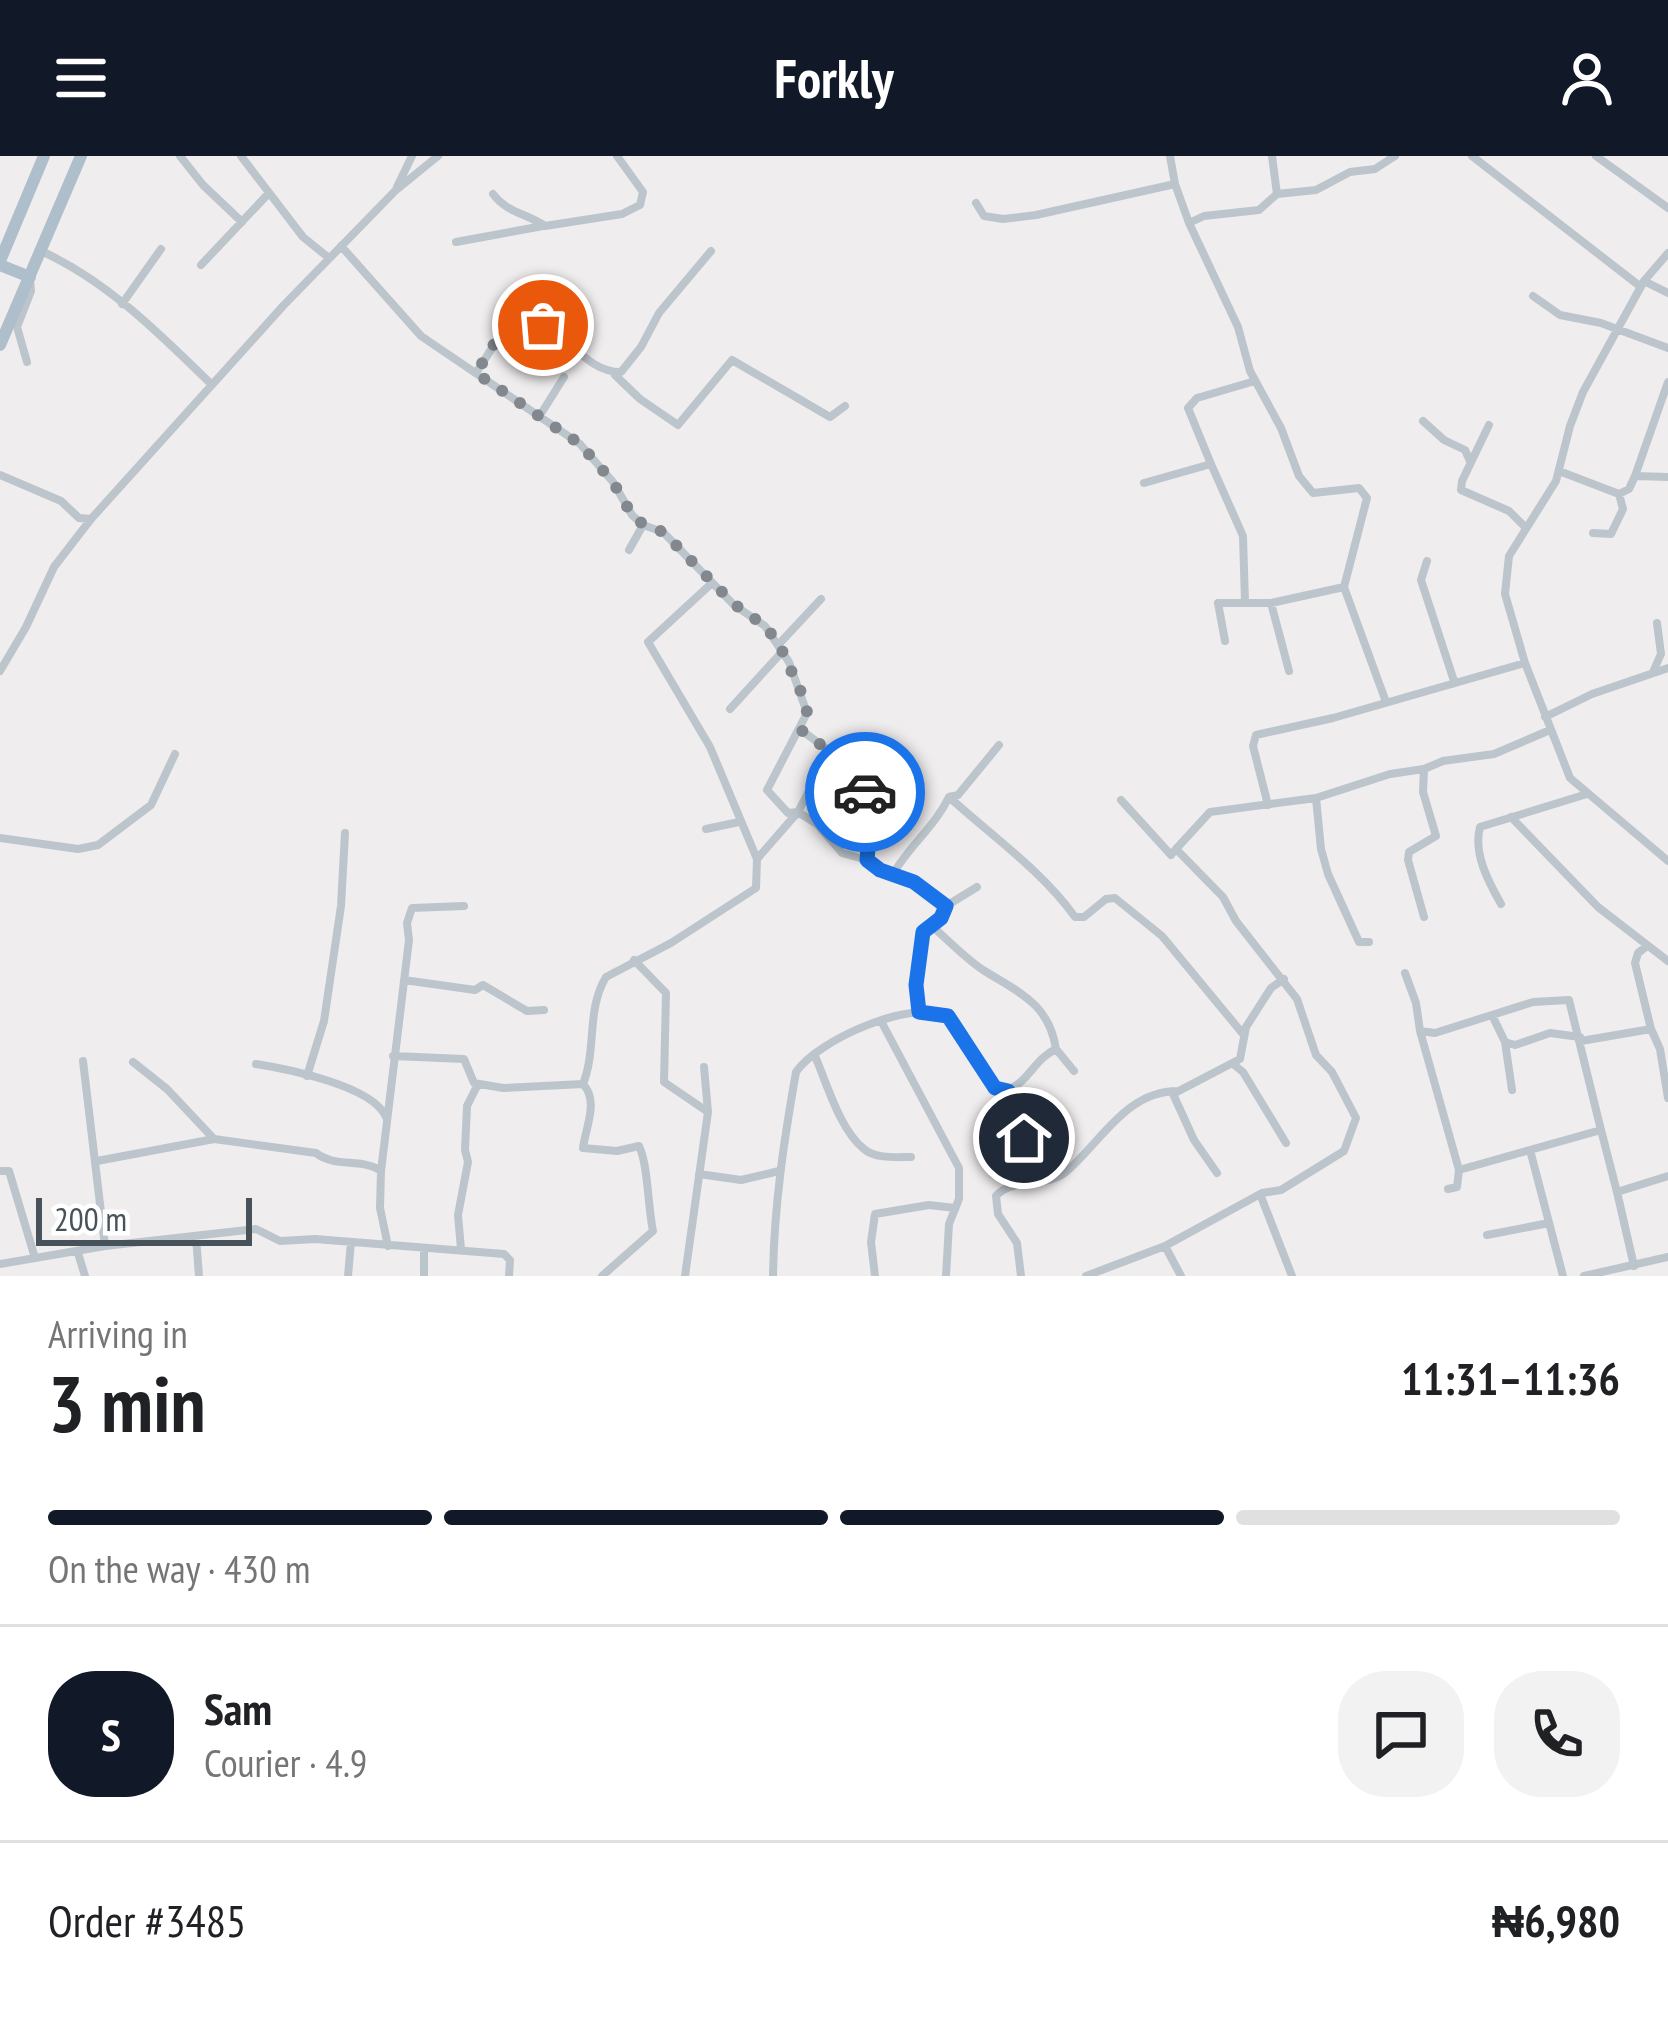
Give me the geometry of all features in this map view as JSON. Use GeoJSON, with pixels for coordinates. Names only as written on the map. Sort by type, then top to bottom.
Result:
{"type":"FeatureCollection","features":[{"type":"Feature","properties":{"kind":"main road"},"geometry":{"type":"LineString","coordinates":[[30,278],[0,263],[44,156]]}},
{"type":"Feature","properties":{"kind":"main road"},"geometry":{"type":"LineString","coordinates":[[0,345],[81,156]]}},
{"type":"Feature","properties":{"kind":"street"},"geometry":{"type":"LineString","coordinates":[[180,156],[242,222]]}},
{"type":"Feature","properties":{"kind":"street"},"geometry":{"type":"LineString","coordinates":[[242,156],[303,237],[329,258]]}},
{"type":"Feature","properties":{"kind":"street"},"geometry":{"type":"LineString","coordinates":[[395,190],[412,156]]}},
{"type":"Feature","properties":{"kind":"street"},"geometry":{"type":"LineString","coordinates":[[0,671],[54,567],[91,519],[340,246],[395,190],[437,156]]}},
{"type":"Feature","properties":{"kind":"street"},"geometry":{"type":"LineString","coordinates":[[456,242],[622,214],[640,205],[644,192],[617,156]]}},
{"type":"Feature","properties":{"kind":"street"},"geometry":{"type":"LineString","coordinates":[[1170,156],[1189,223],[1306,485],[1313,493],[1360,488],[1367,498],[1344,586],[1386,702]]}},
{"type":"Feature","properties":{"kind":"street"},"geometry":{"type":"LineString","coordinates":[[1272,156],[1277,194]]}},
{"type":"Feature","properties":{"kind":"street"},"geometry":{"type":"LineString","coordinates":[[1189,223],[1204,216],[1259,210],[1277,194],[1316,190],[1350,172],[1375,169],[1395,156]]}},
{"type":"Feature","properties":{"kind":"street"},"geometry":{"type":"LineString","coordinates":[[1472,156],[1642,284],[1668,293]]}},
{"type":"Feature","properties":{"kind":"street"},"geometry":{"type":"LineString","coordinates":[[1596,156],[1668,208]]}},
{"type":"Feature","properties":{"kind":"street"},"geometry":{"type":"LineString","coordinates":[[976,203],[985,216],[1018,217],[1175,184]]}},
{"type":"Feature","properties":{"kind":"street"},"geometry":{"type":"LineString","coordinates":[[202,266],[269,193]]}},
{"type":"Feature","properties":{"kind":"street"},"geometry":{"type":"LineString","coordinates":[[493,194],[509,211],[529,215],[545,226]]}},
{"type":"Feature","properties":{"kind":"street"},"geometry":{"type":"LineString","coordinates":[[340,246],[421,336],[580,444],[632,515],[663,532],[712,583],[765,626],[781,648],[807,713],[767,790],[788,813],[798,812],[817,824],[842,853],[914,882],[946,906]]}},
{"type":"Feature","properties":{"kind":"street"},"geometry":{"type":"LineString","coordinates":[[122,304],[161,249]]}},
{"type":"Feature","properties":{"kind":"street"},"geometry":{"type":"LineString","coordinates":[[41,251],[79,268],[169,342],[211,384]]}},
{"type":"Feature","properties":{"kind":"street"},"geometry":{"type":"LineString","coordinates":[[614,374],[627,366],[659,314],[711,251]]}},
{"type":"Feature","properties":{"kind":"street"},"geometry":{"type":"LineString","coordinates":[[1668,253],[1642,284],[1576,409],[1546,500],[1509,556],[1505,593],[1562,762],[1587,794],[1668,861]]}},
{"type":"Feature","properties":{"kind":"street"},"geometry":{"type":"LineString","coordinates":[[27,362],[17,327],[31,291],[30,278]]}},
{"type":"Feature","properties":{"kind":"street"},"geometry":{"type":"LineString","coordinates":[[1533,296],[1560,315],[1668,348]]}},
{"type":"Feature","properties":{"kind":"street"},"geometry":{"type":"LineString","coordinates":[[476,373],[509,320],[526,318],[553,330],[678,425],[731,360],[830,417],[844,406]]}},
{"type":"Feature","properties":{"kind":"street"},"geometry":{"type":"LineString","coordinates":[[538,416],[564,377]]}},
{"type":"Feature","properties":{"kind":"street"},"geometry":{"type":"LineString","coordinates":[[1245,602],[1243,536],[1188,408],[1197,398],[1256,381]]}},
{"type":"Feature","properties":{"kind":"street"},"geometry":{"type":"LineString","coordinates":[[1593,533],[1611,534],[1667,389]]}},
{"type":"Feature","properties":{"kind":"street"},"geometry":{"type":"LineString","coordinates":[[1423,421],[1444,440],[1466,450],[1470,462]]}},
{"type":"Feature","properties":{"kind":"street"},"geometry":{"type":"LineString","coordinates":[[1490,425],[1470,462],[1462,490],[1509,511],[1526,528]]}},
{"type":"Feature","properties":{"kind":"street"},"geometry":{"type":"LineString","coordinates":[[1144,483],[1211,464]]}},
{"type":"Feature","properties":{"kind":"street"},"geometry":{"type":"LineString","coordinates":[[1559,471],[1606,492],[1619,494],[1629,489]]}},
{"type":"Feature","properties":{"kind":"street"},"geometry":{"type":"LineString","coordinates":[[0,475],[61,501],[79,518],[91,519]]}},
{"type":"Feature","properties":{"kind":"street"},"geometry":{"type":"LineString","coordinates":[[1635,476],[1668,477]]}},
{"type":"Feature","properties":{"kind":"street"},"geometry":{"type":"LineString","coordinates":[[1619,494],[1623,509]]}},
{"type":"Feature","properties":{"kind":"street"},"geometry":{"type":"LineString","coordinates":[[629,550],[644,525]]}},
{"type":"Feature","properties":{"kind":"street"},"geometry":{"type":"LineString","coordinates":[[1426,561],[1421,580],[1454,681]]}},
{"type":"Feature","properties":{"kind":"street"},"geometry":{"type":"LineString","coordinates":[[583,1084],[592,1050],[592,1018],[606,976],[671,943],[756,888],[757,859],[710,747],[648,642],[712,583]]}},
{"type":"Feature","properties":{"kind":"street"},"geometry":{"type":"LineString","coordinates":[[1225,640],[1218,603],[1271,603],[1344,586]]}},
{"type":"Feature","properties":{"kind":"street"},"geometry":{"type":"LineString","coordinates":[[730,710],[821,599]]}},
{"type":"Feature","properties":{"kind":"street"},"geometry":{"type":"LineString","coordinates":[[1271,603],[1289,671]]}},
{"type":"Feature","properties":{"kind":"street"},"geometry":{"type":"LineString","coordinates":[[1652,673],[1661,654],[1657,623]]}},
{"type":"Feature","properties":{"kind":"street"},"geometry":{"type":"LineString","coordinates":[[1268,805],[1253,746],[1256,735],[1525,663]]}},
{"type":"Feature","properties":{"kind":"street"},"geometry":{"type":"LineString","coordinates":[[1545,717],[1592,694],[1668,668]]}},
{"type":"Feature","properties":{"kind":"street"},"geometry":{"type":"LineString","coordinates":[[801,730],[863,786],[871,813],[867,860]]}},
{"type":"Feature","properties":{"kind":"street"},"geometry":{"type":"LineString","coordinates":[[1121,800],[1172,856],[1210,812],[1316,798],[1390,774],[1494,754],[1550,730]]}},
{"type":"Feature","properties":{"kind":"street"},"geometry":{"type":"LineString","coordinates":[[893,874],[907,851],[937,822],[950,797],[958,795],[999,745]]}},
{"type":"Feature","properties":{"kind":"street"},"geometry":{"type":"LineString","coordinates":[[0,838],[78,849],[98,844],[151,805],[175,754]]}},
{"type":"Feature","properties":{"kind":"street"},"geometry":{"type":"LineString","coordinates":[[1424,769],[1423,791],[1436,836],[1408,852],[1424,917]]}},
{"type":"Feature","properties":{"kind":"street"},"geometry":{"type":"LineString","coordinates":[[757,859],[798,812],[810,789]]}},
{"type":"Feature","properties":{"kind":"street"},"geometry":{"type":"LineString","coordinates":[[1502,904],[1484,871],[1476,841],[1480,827],[1587,794]]}},
{"type":"Feature","properties":{"kind":"street"},"geometry":{"type":"LineString","coordinates":[[950,797],[1024,866],[1050,883],[1075,917],[1084,917],[1114,898],[1162,936],[1243,1034]]}},
{"type":"Feature","properties":{"kind":"street"},"geometry":{"type":"LineString","coordinates":[[1316,798],[1328,874],[1359,942],[1369,942]]}},
{"type":"Feature","properties":{"kind":"street"},"geometry":{"type":"LineString","coordinates":[[1510,817],[1598,907],[1668,961]]}},
{"type":"Feature","properties":{"kind":"street"},"geometry":{"type":"LineString","coordinates":[[706,829],[739,822]]}},
{"type":"Feature","properties":{"kind":"street"},"geometry":{"type":"LineString","coordinates":[[307,1076],[324,1021],[341,906],[345,833]]}},
{"type":"Feature","properties":{"kind":"street"},"geometry":{"type":"LineString","coordinates":[[1086,1276],[1165,1246],[1260,1194],[1293,1184],[1344,1151],[1355,1127],[1349,1100],[1316,1055],[1297,998],[1207,879],[1176,849]]}},
{"type":"Feature","properties":{"kind":"street"},"geometry":{"type":"LineString","coordinates":[[919,1012],[923,932],[933,927],[946,906],[976,886]]}},
{"type":"Feature","properties":{"kind":"street"},"geometry":{"type":"LineString","coordinates":[[388,1246],[380,1208],[381,1171],[409,940],[407,922],[412,908],[464,906]]}},
{"type":"Feature","properties":{"kind":"street"},"geometry":{"type":"LineString","coordinates":[[933,927],[970,960],[1008,981],[1042,1010],[1053,1027],[1056,1049],[1074,1071]]}},
{"type":"Feature","properties":{"kind":"street"},"geometry":{"type":"LineString","coordinates":[[1647,946],[1638,952],[1635,963],[1660,1048],[1668,1098]]}},
{"type":"Feature","properties":{"kind":"street"},"geometry":{"type":"LineString","coordinates":[[634,960],[667,993],[664,1082],[708,1112]]}},
{"type":"Feature","properties":{"kind":"street"},"geometry":{"type":"LineString","coordinates":[[1405,973],[1459,1170],[1457,1187],[1448,1189]]}},
{"type":"Feature","properties":{"kind":"street"},"geometry":{"type":"LineString","coordinates":[[404,980],[475,990],[483,985],[527,1010],[544,1010]]}},
{"type":"Feature","properties":{"kind":"street"},"geometry":{"type":"LineString","coordinates":[[1284,980],[1271,988],[1243,1034],[1237,1063],[1286,1142]]}},
{"type":"Feature","properties":{"kind":"street"},"geometry":{"type":"LineString","coordinates":[[1420,1031],[1435,1033],[1532,1002],[1569,1000],[1634,1266]]}},
{"type":"Feature","properties":{"kind":"street"},"geometry":{"type":"LineString","coordinates":[[773,1276],[778,1171],[786,1149],[796,1072],[803,1062],[848,1032],[919,1012],[948,1016],[995,1088],[1008,1091],[1027,1079],[1039,1058],[1056,1049]]}},
{"type":"Feature","properties":{"kind":"street"},"geometry":{"type":"LineString","coordinates":[[1492,1015],[1504,1042],[1512,1090]]}},
{"type":"Feature","properties":{"kind":"street"},"geometry":{"type":"LineString","coordinates":[[881,1021],[959,1168],[946,1276]]}},
{"type":"Feature","properties":{"kind":"street"},"geometry":{"type":"LineString","coordinates":[[1504,1042],[1515,1046],[1550,1033],[1581,1039],[1651,1029]]}},
{"type":"Feature","properties":{"kind":"street"},"geometry":{"type":"LineString","coordinates":[[393,1056],[464,1059],[470,1080],[503,1088],[583,1084]]}},
{"type":"Feature","properties":{"kind":"street"},"geometry":{"type":"LineString","coordinates":[[815,1056],[848,1127],[864,1149],[875,1155],[911,1157]]}},
{"type":"Feature","properties":{"kind":"street"},"geometry":{"type":"LineString","coordinates":[[83,1061],[105,1246]]}},
{"type":"Feature","properties":{"kind":"street"},"geometry":{"type":"LineString","coordinates":[[133,1062],[167,1089],[214,1139]]}},
{"type":"Feature","properties":{"kind":"street"},"geometry":{"type":"LineString","coordinates":[[1217,1173],[1173,1107],[1173,1094],[1237,1063]]}},
{"type":"Feature","properties":{"kind":"street"},"geometry":{"type":"LineString","coordinates":[[256,1064],[374,1099],[387,1118]]}},
{"type":"Feature","properties":{"kind":"street"},"geometry":{"type":"LineString","coordinates":[[685,1276],[708,1112],[704,1067]]}},
{"type":"Feature","properties":{"kind":"street"},"geometry":{"type":"LineString","coordinates":[[461,1250],[458,1215],[468,1162],[467,1106],[478,1084]]}},
{"type":"Feature","properties":{"kind":"street"},"geometry":{"type":"LineString","coordinates":[[583,1084],[592,1094],[584,1148],[617,1151],[639,1146],[644,1153],[653,1231],[602,1276]]}},
{"type":"Feature","properties":{"kind":"street"},"geometry":{"type":"LineString","coordinates":[[1008,1091],[1006,1117],[1038,1158],[1046,1180]]}},
{"type":"Feature","properties":{"kind":"street"},"geometry":{"type":"LineString","coordinates":[[1021,1276],[1017,1244],[998,1214],[996,1196],[1009,1186],[1063,1174],[1117,1118],[1146,1096],[1178,1091]]}},
{"type":"Feature","properties":{"kind":"street"},"geometry":{"type":"LineString","coordinates":[[1459,1170],[1601,1130]]}},
{"type":"Feature","properties":{"kind":"street"},"geometry":{"type":"LineString","coordinates":[[97,1161],[214,1139],[316,1153],[327,1162],[368,1164],[381,1171]]}},
{"type":"Feature","properties":{"kind":"street"},"geometry":{"type":"LineString","coordinates":[[1530,1150],[1563,1276]]}},
{"type":"Feature","properties":{"kind":"street"},"geometry":{"type":"LineString","coordinates":[[0,1171],[9,1171],[15,1182],[35,1258]]}},
{"type":"Feature","properties":{"kind":"street"},"geometry":{"type":"LineString","coordinates":[[699,1174],[741,1180],[778,1171]]}},
{"type":"Feature","properties":{"kind":"street"},"geometry":{"type":"LineString","coordinates":[[1617,1192],[1668,1176]]}},
{"type":"Feature","properties":{"kind":"street"},"geometry":{"type":"LineString","coordinates":[[1260,1194],[1292,1276]]}},
{"type":"Feature","properties":{"kind":"street"},"geometry":{"type":"LineString","coordinates":[[875,1276],[871,1242],[875,1214],[929,1205],[955,1208]]}},
{"type":"Feature","properties":{"kind":"street"},"geometry":{"type":"LineString","coordinates":[[1487,1235],[1549,1222]]}},
{"type":"Feature","properties":{"kind":"street"},"geometry":{"type":"LineString","coordinates":[[0,1264],[105,1246],[256,1229],[280,1241],[292,1238],[508,1256],[509,1276]]}},
{"type":"Feature","properties":{"kind":"street"},"geometry":{"type":"LineString","coordinates":[[196,1237],[199,1276]]}},
{"type":"Feature","properties":{"kind":"street"},"geometry":{"type":"LineString","coordinates":[[348,1276],[351,1242]]}},
{"type":"Feature","properties":{"kind":"street"},"geometry":{"type":"LineString","coordinates":[[1165,1246],[1181,1276]]}},
{"type":"Feature","properties":{"kind":"street"},"geometry":{"type":"LineString","coordinates":[[424,1249],[424,1276]]}},
{"type":"Feature","properties":{"kind":"street"},"geometry":{"type":"LineString","coordinates":[[78,1253],[85,1276]]}},
{"type":"Feature","properties":{"kind":"street"},"geometry":{"type":"LineString","coordinates":[[1584,1276],[1668,1257]]}},
{"type":"Feature","properties":{"kind":"way so far"},"geometry":{"type":"LineString","coordinates":[[543,325],[526,318],[509,320],[476,373],[580,444],[613,482],[632,515],[663,532],[734,604],[765,626],[789,662],[806,703],[801,730],[828,750],[865,792]]}},
{"type":"Feature","properties":{"kind":"route"},"geometry":{"type":"LineString","coordinates":[[865,792],[871,813],[867,860],[914,882],[946,906],[941,918],[923,932],[916,985],[919,1012],[948,1016],[995,1088],[1008,1091],[1006,1117],[1024,1138]]}}]}
